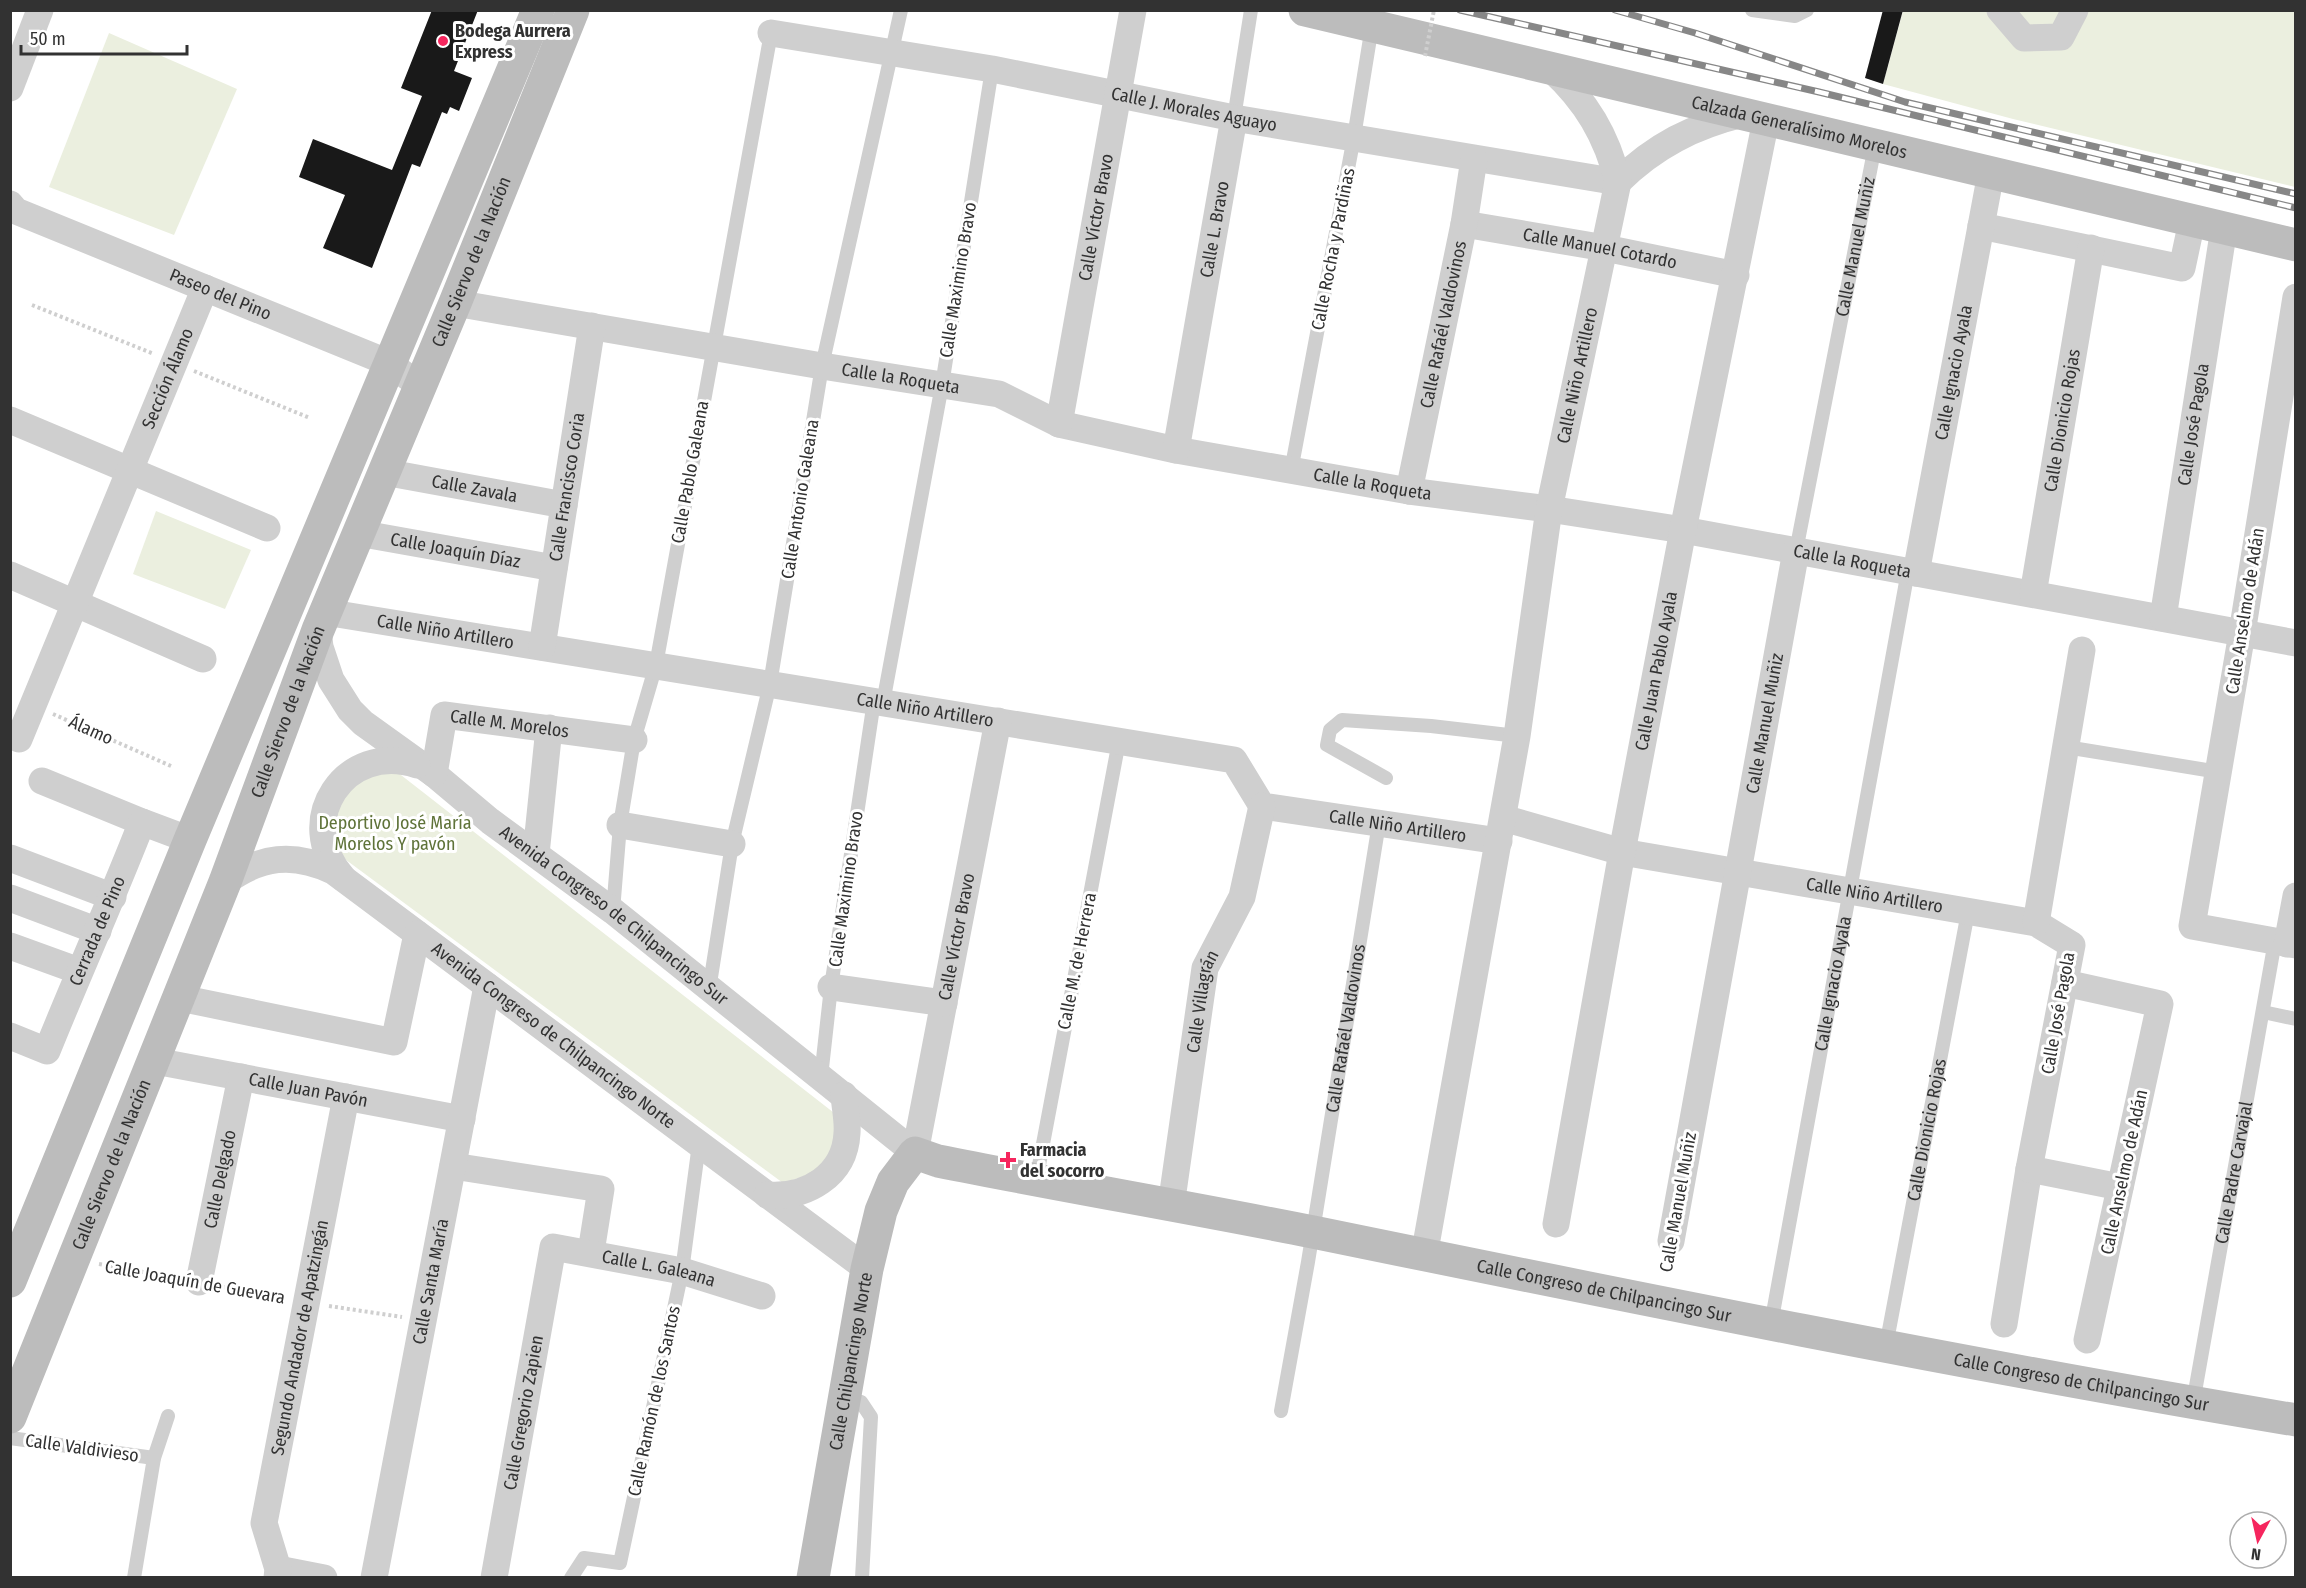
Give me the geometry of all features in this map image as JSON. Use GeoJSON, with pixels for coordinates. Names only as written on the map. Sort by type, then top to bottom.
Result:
{"type":"FeatureCollection","features":[{"type":"Feature","properties":{"kind":"street"},"geometry":{"type":"LineString","coordinates":[[10,88],[40,10]]}},
{"type":"Feature","properties":{"kind":"street","name":"Calle Siervo de la Nación"},"geometry":{"type":"LineString","coordinates":[[10,1281],[190,840],[538,10]]}},
{"type":"Feature","properties":{"kind":"street","name":"Calle Siervo de la Nación"},"geometry":{"type":"LineString","coordinates":[[10,1417],[180,998],[321,621],[455,303],[573,10]]}},
{"type":"Feature","properties":{"kind":"street","name":"Calle Víctor Bravo"},"geometry":{"type":"LineString","coordinates":[[1059,424],[1133,10]]}},
{"type":"Feature","properties":{"kind":"street","name":"Calzada Generalísimo Morelos"},"geometry":{"type":"LineString","coordinates":[[1305,10],[2295,245]]}},
{"type":"Feature","properties":{"kind":"street"},"geometry":{"type":"LineString","coordinates":[[2000,10],[2024,38],[2061,37],[2075,10]]}},
{"type":"Feature","properties":{"kind":"street","name":"Calle J. Morales Aguayo"},"geometry":{"type":"LineString","coordinates":[[771,33],[992,69],[1234,118],[1618,182]]}},
{"type":"Feature","properties":{"kind":"street","name":"Calle Niño Artillero"},"geometry":{"type":"LineString","coordinates":[[1424,1256],[1517,736],[1549,509],[1618,182],[1613,160],[1594,118],[1567,84],[1551,69]]}},
{"type":"Feature","properties":{"kind":"street"},"geometry":{"type":"LineString","coordinates":[[1618,182],[1633,167],[1668,142],[1708,124],[1755,117]]}},
{"type":"Feature","properties":{"kind":"street","name":"Calle Juan Pablo Ayala"},"geometry":{"type":"LineString","coordinates":[[1556,1224],[1622,852],[1683,530],[1736,275],[1755,117]]}},
{"type":"Feature","properties":{"kind":"street","name":"Calle L. Bravo"},"geometry":{"type":"LineString","coordinates":[[1176,450],[1234,118]]}},
{"type":"Feature","properties":{"kind":"street","name":"Calle Rafaél Valdovinos"},"geometry":{"type":"LineString","coordinates":[[1409,491],[1464,224],[1474,159]]}},
{"type":"Feature","properties":{"kind":"street","name":"Calle Ignacio Ayala"},"geometry":{"type":"LineString","coordinates":[[1912,572],[1991,173]]}},
{"type":"Feature","properties":{"kind":"street","name":"Paseo del Pino"},"geometry":{"type":"LineString","coordinates":[[12,214],[205,288],[389,363],[420,386]]}},
{"type":"Feature","properties":{"kind":"street"},"geometry":{"type":"LineString","coordinates":[[1981,226],[2182,267],[2192,220]]}},
{"type":"Feature","properties":{"kind":"street","name":"Calle Manuel Cotardo"},"geometry":{"type":"LineString","coordinates":[[1464,224],[1605,248],[1736,275]]}},
{"type":"Feature","properties":{"kind":"street","name":"Calle José Pagola"},"geometry":{"type":"LineString","coordinates":[[2163,618],[2224,228]]}},
{"type":"Feature","properties":{"kind":"street","name":"Calle Dionicio Rojas"},"geometry":{"type":"LineString","coordinates":[[2033,594],[2091,248]]}},
{"type":"Feature","properties":{"kind":"street","name":"Sección Álamo"},"geometry":{"type":"LineString","coordinates":[[19,739],[205,288]]}},
{"type":"Feature","properties":{"kind":"street","name":"Calle Anselmo de Adán"},"geometry":{"type":"LineString","coordinates":[[2286,943],[2192,926],[2242,633],[2295,297]]}},
{"type":"Feature","properties":{"kind":"street","name":"Calle la Roqueta"},"geometry":{"type":"LineString","coordinates":[[455,303],[999,394],[1059,424],[1176,450],[1409,491],[1549,509],[1683,530],[2295,643]]}},
{"type":"Feature","properties":{"kind":"street","name":"Calle Francisco Coria"},"geometry":{"type":"LineString","coordinates":[[542,647],[592,326]]}},
{"type":"Feature","properties":{"kind":"street"},"geometry":{"type":"LineString","coordinates":[[10,420],[267,528]]}},
{"type":"Feature","properties":{"kind":"street","name":"Calle Zavala"},"geometry":{"type":"LineString","coordinates":[[384,472],[564,505]]}},
{"type":"Feature","properties":{"kind":"street","name":"Calle Joaquín Díaz"},"geometry":{"type":"LineString","coordinates":[[358,533],[554,568]]}},
{"type":"Feature","properties":{"kind":"street","name":"Calle Manuel Muñiz"},"geometry":{"type":"LineString","coordinates":[[1671,1241],[1796,551]]}},
{"type":"Feature","properties":{"kind":"street"},"geometry":{"type":"LineString","coordinates":[[10,575],[202,659]]}},
{"type":"Feature","properties":{"kind":"street","name":"Calle Niño Artillero"},"geometry":{"type":"LineString","coordinates":[[321,621],[542,647],[1234,760],[1262,806],[1379,823],[1501,829],[1738,874],[2036,923]]}},
{"type":"Feature","properties":{"kind":"street","name":"Avenida Congreso de Chilpancingo Sur"},"geometry":{"type":"LineString","coordinates":[[321,621],[324,664],[331,680],[350,710],[376,734],[434,774],[490,820],[613,911],[915,1153]]}},
{"type":"Feature","properties":{"kind":"street"},"geometry":{"type":"LineString","coordinates":[[2036,923],[2082,650]]}},
{"type":"Feature","properties":{"kind":"street","name":"Calle M. Morelos"},"geometry":{"type":"LineString","coordinates":[[434,774],[444,715],[634,740]]}},
{"type":"Feature","properties":{"kind":"street","name":"Calle Víctor Bravo"},"geometry":{"type":"LineString","coordinates":[[915,1153],[998,721]]}},
{"type":"Feature","properties":{"kind":"street"},"geometry":{"type":"LineString","coordinates":[[536,854],[549,728]]}},
{"type":"Feature","properties":{"kind":"street"},"geometry":{"type":"LineString","coordinates":[[346,880],[328,857],[323,842],[324,813],[337,786],[361,767],[391,760],[421,766],[434,774]]}},
{"type":"Feature","properties":{"kind":"street"},"geometry":{"type":"LineString","coordinates":[[42,781],[190,840]]}},
{"type":"Feature","properties":{"kind":"street","name":"Calle Villagrán"},"geometry":{"type":"LineString","coordinates":[[1171,1206],[1204,968],[1242,897],[1262,806]]}},
{"type":"Feature","properties":{"kind":"street","name":"Cerrada de Pino"},"geometry":{"type":"LineString","coordinates":[[10,1036],[47,1051],[79,971],[113,897],[141,822]]}},
{"type":"Feature","properties":{"kind":"street"},"geometry":{"type":"LineString","coordinates":[[620,825],[732,844]]}},
{"type":"Feature","properties":{"kind":"street"},"geometry":{"type":"LineString","coordinates":[[10,858],[113,897]]}},
{"type":"Feature","properties":{"kind":"street","name":"Avenida Congreso de Chilpancingo Norte"},"geometry":{"type":"LineString","coordinates":[[225,882],[254,865],[287,858],[319,864],[346,880],[867,1269]]}},
{"type":"Feature","properties":{"kind":"street","name":"Calle Padre Carvajal"},"geometry":{"type":"LineString","coordinates":[[2286,943],[2295,896]]}},
{"type":"Feature","properties":{"kind":"street"},"geometry":{"type":"LineString","coordinates":[[10,898],[98,932]]}},
{"type":"Feature","properties":{"kind":"street","name":"Calle José Pagola"},"geometry":{"type":"LineString","coordinates":[[2004,1324],[2029,1169],[2072,945],[2036,923]]}},
{"type":"Feature","properties":{"kind":"street"},"geometry":{"type":"LineString","coordinates":[[180,998],[394,1042],[417,934]]}},
{"type":"Feature","properties":{"kind":"street"},"geometry":{"type":"LineString","coordinates":[[10,946],[79,971]]}},
{"type":"Feature","properties":{"kind":"street","name":"Calle Anselmo de Adán"},"geometry":{"type":"LineString","coordinates":[[2065,983],[2160,1004],[2087,1340]]}},
{"type":"Feature","properties":{"kind":"street","name":"Calle Santa María"},"geometry":{"type":"LineString","coordinates":[[374,1578],[487,986]]}},
{"type":"Feature","properties":{"kind":"street"},"geometry":{"type":"LineString","coordinates":[[831,987],[944,1003]]}},
{"type":"Feature","properties":{"kind":"street"},"geometry":{"type":"LineString","coordinates":[[106,1047],[154,1061]]}},
{"type":"Feature","properties":{"kind":"street","name":"Calle Juan Pavón"},"geometry":{"type":"LineString","coordinates":[[154,1061],[462,1119]]}},
{"type":"Feature","properties":{"kind":"street","name":"Calle Delgado"},"geometry":{"type":"LineString","coordinates":[[199,1282],[241,1077]]}},
{"type":"Feature","properties":{"kind":"street"},"geometry":{"type":"LineString","coordinates":[[767,1195],[781,1196],[809,1190],[831,1173],[845,1147],[847,1133],[844,1095]]}},
{"type":"Feature","properties":{"kind":"street","name":"Segundo Andador de Apatzingán"},"geometry":{"type":"LineString","coordinates":[[278,1573],[264,1523],[345,1097]]}},
{"type":"Feature","properties":{"kind":"street","name":"Calle Congreso de Chilpancingo Sur"},"geometry":{"type":"LineString","coordinates":[[915,1153],[938,1161],[1036,1181],[1312,1232],[1886,1348],[2295,1420]]}},
{"type":"Feature","properties":{"kind":"street","name":"Calle Chilpancingo Norte"},"geometry":{"type":"LineString","coordinates":[[818,1577],[844,1397],[867,1269],[881,1211],[893,1182],[915,1153]]}},
{"type":"Feature","properties":{"kind":"street"},"geometry":{"type":"LineString","coordinates":[[453,1166],[601,1190],[591,1252]]}},
{"type":"Feature","properties":{"kind":"street"},"geometry":{"type":"LineString","coordinates":[[2029,1169],[2120,1188]]}},
{"type":"Feature","properties":{"kind":"street","name":"Calle L. Galeana"},"geometry":{"type":"LineString","coordinates":[[553,1247],[591,1252],[682,1271],[762,1296]]}},
{"type":"Feature","properties":{"kind":"street","name":"Calle Gregorio Zapien"},"geometry":{"type":"LineString","coordinates":[[494,1578],[553,1247]]}},
{"type":"Feature","properties":{"kind":"street"},"geometry":{"type":"LineString","coordinates":[[278,1573],[324,1578]]}},
{"type":"Feature","properties":{"kind":"lane","name":"Calle Antonio Galeana"},"geometry":{"type":"LineString","coordinates":[[710,990],[732,844],[770,684],[822,366],[901,10]]}},
{"type":"Feature","properties":{"kind":"lane","name":"Calle L. Bravo"},"geometry":{"type":"LineString","coordinates":[[1234,118],[1251,10]]}},
{"type":"Feature","properties":{"kind":"lane"},"geometry":{"type":"LineString","coordinates":[[1752,10],[1795,16],[1807,10]]}},
{"type":"Feature","properties":{"kind":"lane","name":"Calle Rocha y Pardiñas"},"geometry":{"type":"LineString","coordinates":[[1291,471],[1354,137],[1372,26]]}},
{"type":"Feature","properties":{"kind":"lane","name":"Calle Pablo Galeana"},"geometry":{"type":"LineString","coordinates":[[613,911],[620,825],[634,740],[656,665],[771,33]]}},
{"type":"Feature","properties":{"kind":"lane","name":"Calle Maximino Bravo"},"geometry":{"type":"LineString","coordinates":[[821,1077],[831,987],[879,702],[942,385],[992,69]]}},
{"type":"Feature","properties":{"kind":"lane","name":"Calle Manuel Muñiz"},"geometry":{"type":"LineString","coordinates":[[1796,551],[1875,146]]}},
{"type":"Feature","properties":{"kind":"lane","name":"Calle Ignacio Ayala"},"geometry":{"type":"LineString","coordinates":[[1771,1324],[1912,572]]}},
{"type":"Feature","properties":{"kind":"lane"},"geometry":{"type":"LineString","coordinates":[[1386,778],[1327,745],[1330,730],[1342,720],[1431,726],[1517,736]]}},
{"type":"Feature","properties":{"kind":"lane","name":"Calle M. de Herrera"},"geometry":{"type":"LineString","coordinates":[[1036,1181],[1119,741]]}},
{"type":"Feature","properties":{"kind":"lane"},"geometry":{"type":"LineString","coordinates":[[2066,747],[2219,772]]}},
{"type":"Feature","properties":{"kind":"lane","name":"Calle Rafaél Valdovinos"},"geometry":{"type":"LineString","coordinates":[[1281,1411],[1379,823]]}},
{"type":"Feature","properties":{"kind":"lane","name":"Calle Dionicio Rojas"},"geometry":{"type":"LineString","coordinates":[[1886,1348],[1968,912]]}},
{"type":"Feature","properties":{"kind":"lane","name":"Calle Padre Carvajal"},"geometry":{"type":"LineString","coordinates":[[2193,1403],[2263,1012],[2286,943]]}},
{"type":"Feature","properties":{"kind":"lane"},"geometry":{"type":"LineString","coordinates":[[2263,1012],[2295,1019]]}},
{"type":"Feature","properties":{"kind":"lane","name":"Calle Ramón de los Santos"},"geometry":{"type":"LineString","coordinates":[[571,1578],[584,1558],[620,1563],[682,1271],[699,1144]]}},
{"type":"Feature","properties":{"kind":"lane"},"geometry":{"type":"LineString","coordinates":[[844,1397],[861,1402],[871,1417],[862,1578]]}},
{"type":"Feature","properties":{"kind":"lane"},"geometry":{"type":"LineString","coordinates":[[134,1578],[154,1458],[168,1416]]}},
{"type":"Feature","properties":{"kind":"lane","name":"Calle Valdivieso"},"geometry":{"type":"LineString","coordinates":[[10,1438],[154,1458]]}},
{"type":"Feature","properties":{"kind":"path"},"geometry":{"type":"LineString","coordinates":[[1425,56],[1434,10]]}},
{"type":"Feature","properties":{"kind":"path","name":"Álamo"},"geometry":{"type":"LineString","coordinates":[[33,705],[171,766]]}},
{"type":"Feature","properties":{"kind":"path","name":"Calle Joaquín de Guevara"},"geometry":{"type":"LineString","coordinates":[[73,1260],[423,1321]]}},
{"type":"Feature","properties":{"kind":"green space"},"geometry":{"type":"Polygon","coordinates":[[[1903,11],[2295,11],[2295,187],[2013,119],[1883,84],[1903,11]]]}},
{"type":"Feature","properties":{"kind":"green space"},"geometry":{"type":"Polygon","coordinates":[[[109,33],[237,89],[174,235],[49,187],[109,33]]]}},
{"type":"Feature","properties":{"kind":"green space"},"geometry":{"type":"Polygon","coordinates":[[[156,511],[251,550],[225,609],[133,574],[156,511]]]}},
{"type":"Feature","properties":{"kind":"green space","name":"Deportivo José María Morelos Y pavón"},"geometry":{"type":"Polygon","coordinates":[[[392,768],[838,1116],[829,1168],[783,1183],[338,854],[324,816],[335,789],[392,768]]]}},
{"type":"Feature","properties":{"kind":"building"},"geometry":{"type":"Polygon","coordinates":[[[432,10],[478,10],[454,71],[472,78],[459,111],[450,107],[447,114],[442,112],[420,167],[412,164],[372,268],[323,248],[345,195],[299,177],[313,139],[392,170],[422,96],[401,88],[432,10]]]}},
{"type":"Feature","properties":{"kind":"building"},"geometry":{"type":"Polygon","coordinates":[[[1883,10],[1903,10],[1883,84],[1865,78],[1883,10]]]}},
{"type":"Feature","properties":{"kind":"railway"},"geometry":{"type":"LineString","coordinates":[[1460,10],[1819,92],[2296,208]]}},
{"type":"Feature","properties":{"kind":"railway"},"geometry":{"type":"LineString","coordinates":[[1615,10],[1695,33],[1905,102],[2296,194]]}},
{"type":"Feature","properties":{"kind":"place","name":"Bodega Aurrera Express"},"geometry":{"type":"Point","coordinates":[443,41]}},
{"type":"Feature","properties":{"kind":"place","name":"Farmacia del socorro"},"geometry":{"type":"Point","coordinates":[1008,1160]}}]}
